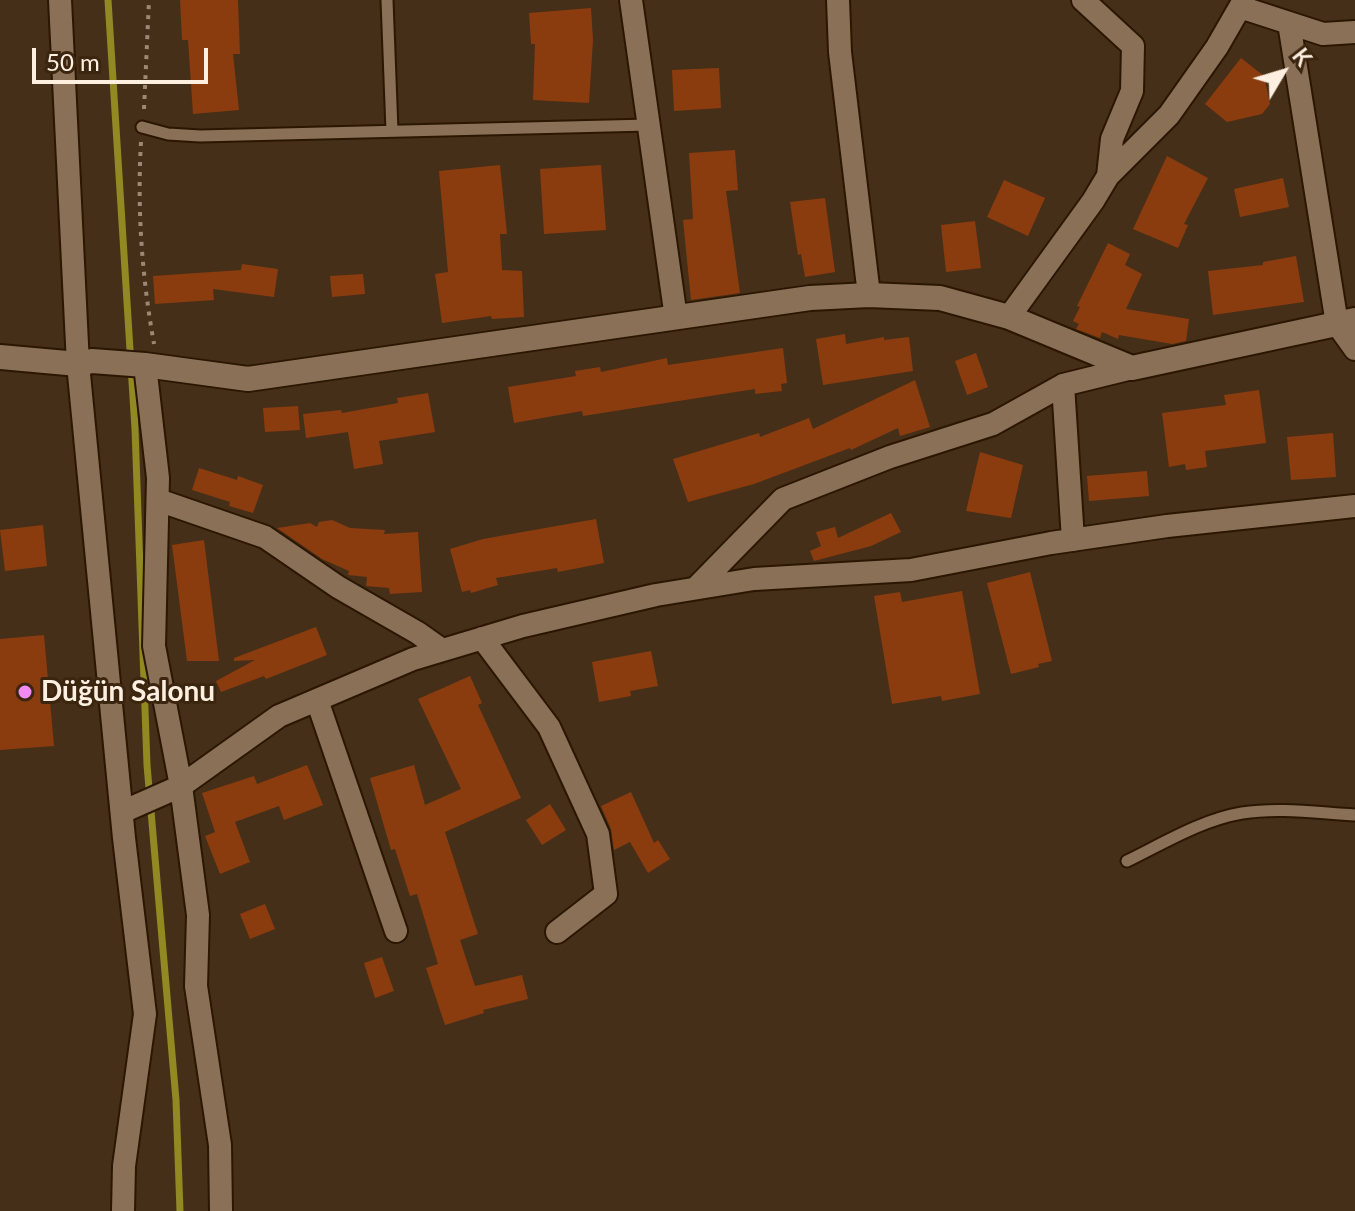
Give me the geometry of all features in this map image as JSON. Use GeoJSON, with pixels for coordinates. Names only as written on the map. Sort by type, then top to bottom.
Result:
{"type":"FeatureCollection","features":[{"type":"Feature","properties":{"kind":"street"},"geometry":{"type":"LineString","coordinates":[[60,0],[85,362],[130,808],[145,1014],[124,1166],[123,1211]]}},
{"type":"Feature","properties":{"kind":"street"},"geometry":{"type":"LineString","coordinates":[[631,0],[676,318]]}},
{"type":"Feature","properties":{"kind":"street"},"geometry":{"type":"LineString","coordinates":[[838,0],[840,52],[869,295]]}},
{"type":"Feature","properties":{"kind":"street"},"geometry":{"type":"LineString","coordinates":[[1083,0],[1133,46],[1132,91],[1112,139],[1108,176]]}},
{"type":"Feature","properties":{"kind":"street"},"geometry":{"type":"LineString","coordinates":[[1009,317],[1108,176],[1169,115],[1217,47],[1242,3],[1323,34],[1355,32]]}},
{"type":"Feature","properties":{"kind":"street"},"geometry":{"type":"LineString","coordinates":[[1289,23],[1346,322],[1355,349]]}},
{"type":"Feature","properties":{"kind":"street"},"geometry":{"type":"LineString","coordinates":[[0,357],[152,366],[248,379],[810,298],[869,295],[940,298],[1009,317],[1132,368]]}},
{"type":"Feature","properties":{"kind":"street"},"geometry":{"type":"LineString","coordinates":[[696,588],[783,499],[890,457],[993,424],[1063,385],[1346,322]]}},
{"type":"Feature","properties":{"kind":"street"},"geometry":{"type":"LineString","coordinates":[[152,366],[158,478],[154,646],[198,915],[196,986],[220,1145],[221,1211]]}},
{"type":"Feature","properties":{"kind":"street"},"geometry":{"type":"LineString","coordinates":[[1063,385],[1073,540]]}},
{"type":"Feature","properties":{"kind":"street"},"geometry":{"type":"LineString","coordinates":[[158,500],[265,537],[338,587],[442,650]]}},
{"type":"Feature","properties":{"kind":"street"},"geometry":{"type":"LineString","coordinates":[[130,808],[175,788],[279,716],[413,659],[482,638],[656,595],[754,579],[911,570],[1167,526],[1355,506]]}},
{"type":"Feature","properties":{"kind":"street"},"geometry":{"type":"LineString","coordinates":[[482,638],[549,727],[598,834],[606,894],[557,932]]}},
{"type":"Feature","properties":{"kind":"street"},"geometry":{"type":"LineString","coordinates":[[317,700],[396,931]]}},
{"type":"Feature","properties":{"kind":"lane"},"geometry":{"type":"LineString","coordinates":[[387,0],[392,131]]}},
{"type":"Feature","properties":{"kind":"lane"},"geometry":{"type":"LineString","coordinates":[[142,127],[184,136],[649,125]]}},
{"type":"Feature","properties":{"kind":"lane"},"geometry":{"type":"LineString","coordinates":[[1127,861],[1204,824],[1240,813],[1282,811],[1355,815]]}},
{"type":"Feature","properties":{"kind":"path"},"geometry":{"type":"LineString","coordinates":[[149,0],[138,196],[152,366]]}},
{"type":"Feature","properties":{"kind":"building"},"geometry":{"type":"Polygon","coordinates":[[[180,0],[238,0],[240,54],[233,54],[239,110],[193,114],[188,40],[182,40],[180,0]]]}},
{"type":"Feature","properties":{"kind":"building"},"geometry":{"type":"Polygon","coordinates":[[[591,8],[593,40],[589,103],[533,100],[535,44],[531,44],[529,13],[591,8]]]}},
{"type":"Feature","properties":{"kind":"building"},"geometry":{"type":"Polygon","coordinates":[[[1241,58],[1264,76],[1270,104],[1262,114],[1227,122],[1205,104],[1241,58]]]}},
{"type":"Feature","properties":{"kind":"building"},"geometry":{"type":"Polygon","coordinates":[[[719,68],[721,108],[674,111],[672,70],[719,68]]]}},
{"type":"Feature","properties":{"kind":"building"},"geometry":{"type":"Polygon","coordinates":[[[735,150],[738,190],[726,191],[740,293],[691,300],[683,220],[693,219],[689,153],[735,150]]]}},
{"type":"Feature","properties":{"kind":"building"},"geometry":{"type":"Polygon","coordinates":[[[1167,156],[1208,178],[1184,224],[1188,225],[1178,248],[1133,229],[1167,156]]]}},
{"type":"Feature","properties":{"kind":"building"},"geometry":{"type":"Polygon","coordinates":[[[500,165],[507,234],[500,234],[502,270],[522,271],[524,317],[492,319],[491,316],[442,323],[435,274],[448,272],[439,171],[500,165]]]}},
{"type":"Feature","properties":{"kind":"building"},"geometry":{"type":"Polygon","coordinates":[[[601,165],[606,230],[544,234],[540,169],[601,165]]]}},
{"type":"Feature","properties":{"kind":"building"},"geometry":{"type":"Polygon","coordinates":[[[1283,178],[1289,207],[1240,217],[1234,189],[1283,178]]]}},
{"type":"Feature","properties":{"kind":"building"},"geometry":{"type":"Polygon","coordinates":[[[1004,180],[1045,198],[1028,236],[987,217],[1004,180]]]}},
{"type":"Feature","properties":{"kind":"building"},"geometry":{"type":"Polygon","coordinates":[[[825,198],[835,272],[805,277],[801,254],[798,255],[790,202],[825,198]]]}},
{"type":"Feature","properties":{"kind":"building"},"geometry":{"type":"Polygon","coordinates":[[[975,221],[981,268],[946,272],[941,225],[975,221]]]}},
{"type":"Feature","properties":{"kind":"building"},"geometry":{"type":"Polygon","coordinates":[[[1108,243],[1130,254],[1125,265],[1142,274],[1126,309],[1189,319],[1186,341],[1172,344],[1119,335],[1118,339],[1102,332],[1100,338],[1076,329],[1079,324],[1073,321],[1080,307],[1077,306],[1108,243]]]}},
{"type":"Feature","properties":{"kind":"building"},"geometry":{"type":"Polygon","coordinates":[[[1296,256],[1304,302],[1213,315],[1208,271],[1263,265],[1263,262],[1296,256]]]}},
{"type":"Feature","properties":{"kind":"building"},"geometry":{"type":"Polygon","coordinates":[[[242,264],[278,269],[274,297],[213,289],[214,300],[155,304],[153,276],[241,270],[242,264]]]}},
{"type":"Feature","properties":{"kind":"building"},"geometry":{"type":"Polygon","coordinates":[[[363,274],[365,294],[332,297],[330,276],[363,274]]]}},
{"type":"Feature","properties":{"kind":"building"},"geometry":{"type":"Polygon","coordinates":[[[845,334],[846,344],[884,337],[884,340],[909,337],[913,371],[823,385],[816,339],[845,334]]]}},
{"type":"Feature","properties":{"kind":"building"},"geometry":{"type":"Polygon","coordinates":[[[783,348],[787,383],[781,384],[782,391],[755,394],[755,389],[583,416],[582,411],[514,423],[508,387],[576,376],[575,371],[600,367],[601,372],[667,358],[668,365],[783,348]]]}},
{"type":"Feature","properties":{"kind":"building"},"geometry":{"type":"Polygon","coordinates":[[[976,353],[988,387],[967,395],[955,361],[976,353]]]}},
{"type":"Feature","properties":{"kind":"building"},"geometry":{"type":"Polygon","coordinates":[[[915,380],[930,427],[900,436],[898,428],[851,450],[754,484],[688,502],[673,459],[759,433],[760,437],[809,418],[813,429],[915,380]]]}},
{"type":"Feature","properties":{"kind":"building"},"geometry":{"type":"Polygon","coordinates":[[[1259,390],[1266,443],[1205,451],[1207,467],[1186,470],[1185,464],[1169,467],[1162,413],[1226,405],[1224,395],[1259,390]]]}},
{"type":"Feature","properties":{"kind":"building"},"geometry":{"type":"Polygon","coordinates":[[[428,393],[435,432],[379,441],[383,464],[354,469],[348,432],[306,438],[303,414],[341,410],[342,413],[398,403],[397,398],[428,393]]]}},
{"type":"Feature","properties":{"kind":"building"},"geometry":{"type":"Polygon","coordinates":[[[298,406],[300,430],[265,432],[263,408],[298,406]]]}},
{"type":"Feature","properties":{"kind":"building"},"geometry":{"type":"Polygon","coordinates":[[[1333,433],[1336,477],[1291,480],[1287,437],[1333,433]]]}},
{"type":"Feature","properties":{"kind":"building"},"geometry":{"type":"Polygon","coordinates":[[[980,452],[1023,465],[1011,518],[966,511],[980,452]]]}},
{"type":"Feature","properties":{"kind":"building"},"geometry":{"type":"Polygon","coordinates":[[[199,468],[263,485],[253,513],[192,490],[199,468]]]}},
{"type":"Feature","properties":{"kind":"building"},"geometry":{"type":"Polygon","coordinates":[[[1147,471],[1149,496],[1089,501],[1087,476],[1147,471]]]}},
{"type":"Feature","properties":{"kind":"building"},"geometry":{"type":"Polygon","coordinates":[[[891,513],[901,532],[871,546],[814,561],[810,551],[821,546],[816,532],[835,527],[838,538],[891,513]]]}},
{"type":"Feature","properties":{"kind":"building"},"geometry":{"type":"Polygon","coordinates":[[[596,519],[604,563],[558,572],[557,568],[496,578],[498,585],[471,593],[470,590],[462,592],[450,549],[483,539],[596,519]]]}},
{"type":"Feature","properties":{"kind":"building"},"geometry":{"type":"Polygon","coordinates":[[[332,520],[350,528],[385,530],[384,534],[418,532],[422,592],[390,594],[389,588],[366,586],[367,577],[348,575],[349,571],[322,559],[277,528],[310,523],[317,527],[319,522],[332,520]]]}},
{"type":"Feature","properties":{"kind":"building"},"geometry":{"type":"Polygon","coordinates":[[[43,525],[47,566],[5,571],[0,530],[43,525]]]}},
{"type":"Feature","properties":{"kind":"building"},"geometry":{"type":"Polygon","coordinates":[[[204,540],[219,661],[187,661],[172,545],[204,540]]]}},
{"type":"Feature","properties":{"kind":"building"},"geometry":{"type":"Polygon","coordinates":[[[1030,572],[1052,661],[1011,674],[987,583],[1030,572]]]}},
{"type":"Feature","properties":{"kind":"building"},"geometry":{"type":"Polygon","coordinates":[[[962,591],[980,694],[942,701],[941,696],[892,704],[874,596],[900,592],[902,602],[962,591]]]}},
{"type":"Feature","properties":{"kind":"building"},"geometry":{"type":"Polygon","coordinates":[[[316,627],[327,655],[266,679],[264,676],[221,692],[216,681],[255,660],[234,661],[234,658],[316,627]]]}},
{"type":"Feature","properties":{"kind":"building","name":"Düğün Salonu"},"geometry":{"type":"Polygon","coordinates":[[[44,635],[54,746],[0,750],[0,639],[44,635]]]}},
{"type":"Feature","properties":{"kind":"building"},"geometry":{"type":"Polygon","coordinates":[[[651,651],[658,686],[630,691],[631,696],[599,702],[592,662],[651,651]]]}},
{"type":"Feature","properties":{"kind":"building"},"geometry":{"type":"Polygon","coordinates":[[[470,676],[482,703],[478,705],[521,798],[445,832],[478,934],[460,940],[475,986],[522,975],[528,999],[483,1010],[484,1013],[445,1025],[426,968],[438,964],[417,894],[410,896],[395,849],[391,850],[370,778],[414,765],[425,805],[461,789],[418,699],[470,676]]]}},
{"type":"Feature","properties":{"kind":"building"},"geometry":{"type":"Polygon","coordinates":[[[307,765],[323,805],[284,820],[279,806],[235,822],[250,862],[220,874],[205,836],[215,832],[202,793],[254,776],[257,784],[307,765]]]}},
{"type":"Feature","properties":{"kind":"building"},"geometry":{"type":"Polygon","coordinates":[[[631,792],[654,843],[658,840],[670,859],[648,873],[630,842],[614,850],[611,829],[601,806],[631,792]]]}},
{"type":"Feature","properties":{"kind":"building"},"geometry":{"type":"Polygon","coordinates":[[[550,804],[566,830],[542,845],[526,820],[550,804]]]}},
{"type":"Feature","properties":{"kind":"building"},"geometry":{"type":"Polygon","coordinates":[[[265,904],[275,929],[250,939],[240,914],[265,904]]]}},
{"type":"Feature","properties":{"kind":"building"},"geometry":{"type":"Polygon","coordinates":[[[382,957],[394,991],[375,998],[364,963],[382,957]]]}},
{"type":"Feature","properties":{"kind":"waterway"},"geometry":{"type":"LineString","coordinates":[[108,0],[135,429],[147,765],[176,1100],[180,1211]]}},
{"type":"Feature","properties":{"kind":"place","name":"Düğün Salonu"},"geometry":{"type":"Point","coordinates":[25,692]}}]}
